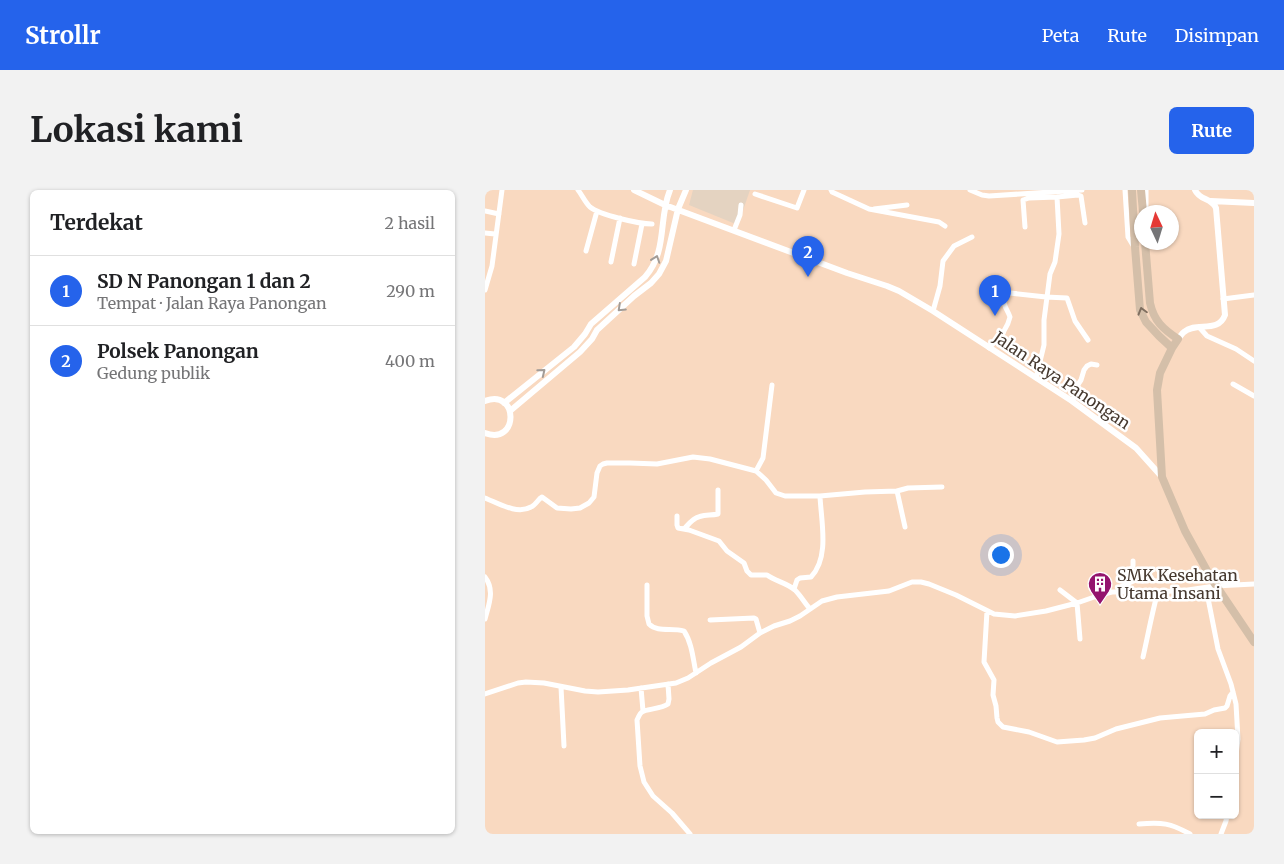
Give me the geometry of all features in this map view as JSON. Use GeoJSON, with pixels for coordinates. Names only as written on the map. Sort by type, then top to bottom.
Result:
{"type":"FeatureCollection","features":[{"type":"Feature","properties":{"kind":"main road"},"geometry":{"type":"LineString","coordinates":[[1132,190],[1130,220],[1135,247],[1141,310],[1146,322],[1172,348]]}},
{"type":"Feature","properties":{"kind":"main road"},"geometry":{"type":"LineString","coordinates":[[1141,190],[1143,205]]}},
{"type":"Feature","properties":{"kind":"main road"},"geometry":{"type":"LineString","coordinates":[[1146,250],[1152,312],[1156,320],[1178,339]]}},
{"type":"Feature","properties":{"kind":"main road","name":"Jalan Raya Panongan"},"geometry":{"type":"LineString","coordinates":[[1178,339],[1160,373],[1157,390],[1162,477],[1185,531],[1215,586],[1254,642]]}},
{"type":"Feature","properties":{"kind":"street"},"geometry":{"type":"LineString","coordinates":[[485,290],[493,256],[502,190]]}},
{"type":"Feature","properties":{"kind":"street"},"geometry":{"type":"LineString","coordinates":[[578,190],[587,203],[597,212],[642,224],[652,224]]}},
{"type":"Feature","properties":{"kind":"street","name":"Jalan Raya Panongan"},"geometry":{"type":"LineString","coordinates":[[633,190],[665,205],[887,286],[909,297],[1072,401],[1136,448],[1162,477]]}},
{"type":"Feature","properties":{"kind":"street"},"geometry":{"type":"LineString","coordinates":[[504,403],[574,347],[591,324],[652,270],[657,259],[665,205],[670,190]]}},
{"type":"Feature","properties":{"kind":"street"},"geometry":{"type":"LineString","coordinates":[[510,411],[580,352],[592,339],[597,330],[659,274],[667,260],[678,209],[686,190]]}},
{"type":"Feature","properties":{"kind":"street"},"geometry":{"type":"LineString","coordinates":[[755,194],[797,208],[804,190]]}},
{"type":"Feature","properties":{"kind":"street"},"geometry":{"type":"LineString","coordinates":[[831,190],[869,209],[939,222],[945,226]]}},
{"type":"Feature","properties":{"kind":"street"},"geometry":{"type":"LineString","coordinates":[[970,190],[989,196],[1082,190]]}},
{"type":"Feature","properties":{"kind":"street"},"geometry":{"type":"LineString","coordinates":[[1125,190],[1130,220]]}},
{"type":"Feature","properties":{"kind":"street"},"geometry":{"type":"LineString","coordinates":[[1145,205],[1146,190]]}},
{"type":"Feature","properties":{"kind":"street"},"geometry":{"type":"LineString","coordinates":[[1195,190],[1199,196],[1211,201],[1254,203]]}},
{"type":"Feature","properties":{"kind":"street"},"geometry":{"type":"LineString","coordinates":[[1025,227],[1023,200],[1029,198],[1081,196],[1085,223]]}},
{"type":"Feature","properties":{"kind":"street"},"geometry":{"type":"LineString","coordinates":[[1036,378],[1044,345],[1046,297],[1051,271],[1055,262],[1059,234],[1057,197]]}},
{"type":"Feature","properties":{"kind":"street","name":"Jalan Raya Panongan"},"geometry":{"type":"LineString","coordinates":[[1178,339],[1185,331],[1219,323],[1225,315],[1216,208],[1211,201]]}},
{"type":"Feature","properties":{"kind":"street"},"geometry":{"type":"LineString","coordinates":[[734,230],[740,215],[741,205]]}},
{"type":"Feature","properties":{"kind":"street"},"geometry":{"type":"LineString","coordinates":[[869,209],[907,205]]}},
{"type":"Feature","properties":{"kind":"street"},"geometry":{"type":"LineString","coordinates":[[485,211],[499,214]]}},
{"type":"Feature","properties":{"kind":"street"},"geometry":{"type":"LineString","coordinates":[[586,251],[597,212]]}},
{"type":"Feature","properties":{"kind":"street"},"geometry":{"type":"LineString","coordinates":[[611,262],[620,218]]}},
{"type":"Feature","properties":{"kind":"street"},"geometry":{"type":"LineString","coordinates":[[634,264],[642,224]]}},
{"type":"Feature","properties":{"kind":"street"},"geometry":{"type":"LineString","coordinates":[[485,233],[495,234]]}},
{"type":"Feature","properties":{"kind":"street"},"geometry":{"type":"LineString","coordinates":[[933,311],[939,294],[943,262],[953,246],[973,236]]}},
{"type":"Feature","properties":{"kind":"street"},"geometry":{"type":"LineString","coordinates":[[485,254],[493,256]]}},
{"type":"Feature","properties":{"kind":"street"},"geometry":{"type":"LineString","coordinates":[[989,348],[1009,325],[1010,317],[1005,307],[1004,297],[1005,294],[1010,293],[1067,298],[1075,321],[1088,340]]}},
{"type":"Feature","properties":{"kind":"street"},"geometry":{"type":"LineString","coordinates":[[1223,299],[1254,296]]}},
{"type":"Feature","properties":{"kind":"street"},"geometry":{"type":"LineString","coordinates":[[1199,327],[1207,336],[1236,349],[1254,361]]}},
{"type":"Feature","properties":{"kind":"street"},"geometry":{"type":"LineString","coordinates":[[574,347],[580,352]]}},
{"type":"Feature","properties":{"kind":"street"},"geometry":{"type":"LineString","coordinates":[[1072,401],[1085,368],[1091,364],[1097,365]]}},
{"type":"Feature","properties":{"kind":"street"},"geometry":{"type":"LineString","coordinates":[[1233,384],[1254,396]]}},
{"type":"Feature","properties":{"kind":"street"},"geometry":{"type":"LineString","coordinates":[[756,471],[763,458],[772,385]]}},
{"type":"Feature","properties":{"kind":"street"},"geometry":{"type":"LineString","coordinates":[[485,401],[495,399],[504,403],[510,411],[511,421],[507,430],[498,435],[485,433]]}},
{"type":"Feature","properties":{"kind":"street"},"geometry":{"type":"LineString","coordinates":[[485,498],[518,510],[530,508],[541,497],[557,508],[581,508],[589,504],[594,497],[597,473],[600,466],[607,463],[657,464],[685,458],[701,457],[756,471],[766,480],[771,489],[779,494],[791,496],[819,496],[942,487]]}},
{"type":"Feature","properties":{"kind":"street"},"geometry":{"type":"LineString","coordinates":[[1152,466],[1161,462]]}},
{"type":"Feature","properties":{"kind":"street"},"geometry":{"type":"LineString","coordinates":[[684,529],[698,517],[705,514],[718,514],[718,490]]}},
{"type":"Feature","properties":{"kind":"street"},"geometry":{"type":"LineString","coordinates":[[897,491],[905,526]]}},
{"type":"Feature","properties":{"kind":"street"},"geometry":{"type":"LineString","coordinates":[[794,589],[797,580],[811,577],[821,559],[822,538],[819,496]]}},
{"type":"Feature","properties":{"kind":"street"},"geometry":{"type":"LineString","coordinates":[[677,516],[677,527],[719,541],[729,552],[744,563],[747,572],[751,575],[767,574],[794,589],[810,609]]}},
{"type":"Feature","properties":{"kind":"street"},"geometry":{"type":"LineString","coordinates":[[1122,591],[1122,586],[1136,580],[1129,572],[1133,566],[1133,561]]}},
{"type":"Feature","properties":{"kind":"street"},"geometry":{"type":"LineString","coordinates":[[485,577],[489,583],[491,597],[485,619]]}},
{"type":"Feature","properties":{"kind":"street"},"geometry":{"type":"LineString","coordinates":[[485,694],[526,682],[598,692],[641,688],[685,680],[741,647],[760,633],[789,621],[822,601],[829,598],[889,591],[912,582],[929,584],[987,611],[1004,616],[1046,611],[1100,595],[1122,591],[1181,591],[1215,586],[1254,584]]}},
{"type":"Feature","properties":{"kind":"street"},"geometry":{"type":"LineString","coordinates":[[647,585],[647,616],[650,626],[684,630],[693,655],[696,673]]}},
{"type":"Feature","properties":{"kind":"street"},"geometry":{"type":"LineString","coordinates":[[1206,588],[1218,649],[1236,704],[1237,729]]}},
{"type":"Feature","properties":{"kind":"street"},"geometry":{"type":"LineString","coordinates":[[1060,590],[1077,603],[1080,639]]}},
{"type":"Feature","properties":{"kind":"street"},"geometry":{"type":"LineString","coordinates":[[1143,657],[1158,591]]}},
{"type":"Feature","properties":{"kind":"street"},"geometry":{"type":"LineString","coordinates":[[987,611],[984,662],[994,680],[993,695],[997,718],[1003,727],[1029,732],[1057,742],[1084,740],[1160,718],[1205,714],[1225,708],[1233,692]]}},
{"type":"Feature","properties":{"kind":"street"},"geometry":{"type":"LineString","coordinates":[[710,620],[754,618],[760,633]]}},
{"type":"Feature","properties":{"kind":"street"},"geometry":{"type":"LineString","coordinates":[[668,684],[669,699],[667,704],[663,707],[643,711],[637,720],[640,766],[644,782],[653,796],[672,813],[690,834]]}},
{"type":"Feature","properties":{"kind":"street"},"geometry":{"type":"LineString","coordinates":[[561,686],[565,746]]}},
{"type":"Feature","properties":{"kind":"street"},"geometry":{"type":"LineString","coordinates":[[641,688],[643,711]]}},
{"type":"Feature","properties":{"kind":"street"},"geometry":{"type":"LineString","coordinates":[[1221,834],[1227,819]]}},
{"type":"Feature","properties":{"kind":"street"},"geometry":{"type":"LineString","coordinates":[[1139,824],[1165,823],[1190,834]]}},
{"type":"Feature","properties":{"kind":"shaded area"},"geometry":{"type":"Polygon","coordinates":[[[693,190],[750,190],[738,225],[689,205],[693,190]]]}},
{"type":"Feature","properties":{"kind":"place","name":"Polsek Panongan"},"geometry":{"type":"Point","coordinates":[808,277]}},
{"type":"Feature","properties":{"kind":"place","name":"SD N Panongan 1 dan 2"},"geometry":{"type":"Point","coordinates":[995,316]}},
{"type":"Feature","properties":{"kind":"place","name":"SMK Kesehatan Utama Insani"},"geometry":{"type":"Point","coordinates":[1100,605]}}]}
